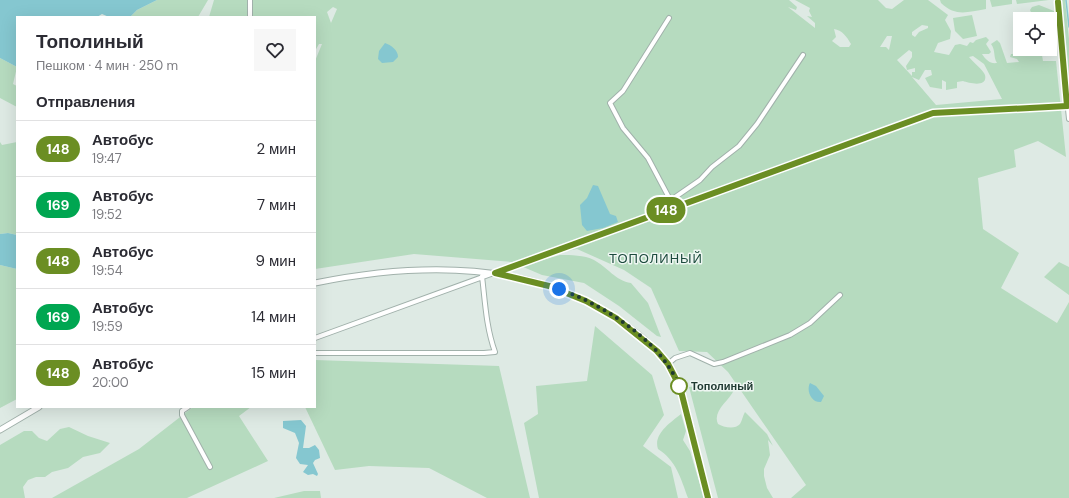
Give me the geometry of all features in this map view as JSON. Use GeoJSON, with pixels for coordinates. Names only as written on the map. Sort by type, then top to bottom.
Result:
{"type":"FeatureCollection","features":[{"type":"Feature","properties":{"kind":"street"},"geometry":{"type":"LineString","coordinates":[[250,0],[250,16]]}},
{"type":"Feature","properties":{"kind":"street"},"geometry":{"type":"LineString","coordinates":[[1058,1],[1069,119]]}},
{"type":"Feature","properties":{"kind":"street"},"geometry":{"type":"LineString","coordinates":[[669,18],[623,91],[610,103],[623,128],[648,158],[674,207]]}},
{"type":"Feature","properties":{"kind":"street"},"geometry":{"type":"LineString","coordinates":[[671,200],[700,180],[740,146],[757,124],[804,55]]}},
{"type":"Feature","properties":{"kind":"street"},"geometry":{"type":"LineString","coordinates":[[316,338],[933,113],[1067,106]]}},
{"type":"Feature","properties":{"kind":"street"},"geometry":{"type":"LineString","coordinates":[[316,283],[364,275],[408,271],[481,271],[549,286],[586,301],[632,330],[657,351],[668,364],[680,387],[708,498]]}},
{"type":"Feature","properties":{"kind":"street"},"geometry":{"type":"LineString","coordinates":[[316,354],[495,352],[486,319],[486,303],[481,271]]}},
{"type":"Feature","properties":{"kind":"street"},"geometry":{"type":"LineString","coordinates":[[668,364],[675,358],[690,353],[714,364],[723,362],[781,339],[810,323],[840,295]]}},
{"type":"Feature","properties":{"kind":"street"},"geometry":{"type":"LineString","coordinates":[[0,430],[37,408]]}},
{"type":"Feature","properties":{"kind":"street"},"geometry":{"type":"LineString","coordinates":[[187,408],[182,412],[182,415],[210,467]]}},
{"type":"Feature","properties":{"kind":"green space"},"geometry":{"type":"Polygon","coordinates":[[[157,0],[208,0],[199,16],[131,16],[137,10],[157,0]]]}},
{"type":"Feature","properties":{"kind":"green space"},"geometry":{"type":"Polygon","coordinates":[[[214,0],[789,0],[797,7],[796,10],[788,7],[815,28],[815,23],[807,16],[812,17],[809,11],[810,8],[795,0],[878,0],[886,8],[892,9],[904,0],[928,0],[948,15],[945,20],[951,31],[950,39],[938,43],[934,52],[949,55],[955,45],[960,44],[967,46],[970,42],[973,43],[976,40],[986,37],[989,40],[986,44],[991,52],[989,54],[982,54],[992,63],[997,63],[991,44],[997,40],[1000,43],[1007,63],[1019,62],[1017,59],[1010,57],[1011,54],[1013,54],[1013,56],[1042,56],[1043,61],[1056,61],[1066,157],[1038,141],[1014,150],[1016,167],[978,178],[983,229],[1019,253],[1001,288],[1057,323],[1069,302],[1069,498],[791,498],[806,485],[728,372],[707,352],[679,351],[651,288],[624,270],[577,249],[512,262],[414,254],[316,269],[316,59],[322,44],[319,44],[316,49],[316,16],[209,16],[214,0]],[[333,7],[327,12],[331,23],[337,9],[333,7]],[[922,25],[912,32],[912,35],[915,37],[919,32],[928,28],[928,26],[922,25]],[[834,29],[836,37],[832,41],[840,47],[849,47],[851,44],[846,36],[842,32],[834,29]],[[887,36],[880,47],[886,47],[889,50],[892,36],[887,36]],[[909,50],[897,60],[912,76],[912,72],[915,72],[915,68],[907,70],[906,66],[912,57],[912,52],[909,50]],[[973,56],[969,57],[985,75],[984,82],[977,84],[963,81],[957,82],[957,88],[946,90],[946,82],[942,80],[942,89],[930,87],[925,78],[932,75],[931,70],[925,70],[919,80],[912,77],[936,105],[1002,99],[984,64],[973,56]]]}},
{"type":"Feature","properties":{"kind":"green space"},"geometry":{"type":"Polygon","coordinates":[[[940,0],[986,0],[986,9],[957,12],[946,7],[940,0]]]}},
{"type":"Feature","properties":{"kind":"green space"},"geometry":{"type":"Polygon","coordinates":[[[990,0],[1012,0],[1012,4],[992,7],[990,0]]]}},
{"type":"Feature","properties":{"kind":"green space"},"geometry":{"type":"Polygon","coordinates":[[[1016,0],[1049,0],[1017,4],[1016,0]]]}},
{"type":"Feature","properties":{"kind":"green space"},"geometry":{"type":"Polygon","coordinates":[[[1059,0],[1065,0],[1069,39],[1069,86],[1059,0]]]}},
{"type":"Feature","properties":{"kind":"green space"},"geometry":{"type":"Polygon","coordinates":[[[1039,5],[1054,12],[1031,12],[1030,10],[1032,7],[1039,5]]]}},
{"type":"Feature","properties":{"kind":"green space"},"geometry":{"type":"Polygon","coordinates":[[[972,15],[977,36],[963,39],[955,31],[953,18],[972,15]]]}},
{"type":"Feature","properties":{"kind":"green space"},"geometry":{"type":"Polygon","coordinates":[[[0,58],[16,66],[13,84],[16,86],[16,106],[0,98],[0,58]]]}},
{"type":"Feature","properties":{"kind":"green space"},"geometry":{"type":"Polygon","coordinates":[[[0,142],[2,145],[16,142],[16,235],[8,233],[0,234],[0,142]]]}},
{"type":"Feature","properties":{"kind":"green space"},"geometry":{"type":"Polygon","coordinates":[[[560,255],[590,258],[599,263],[616,277],[631,283],[648,303],[661,337],[657,336],[619,306],[584,283],[542,275],[521,266],[560,255]]]}},
{"type":"Feature","properties":{"kind":"green space"},"geometry":{"type":"Polygon","coordinates":[[[1059,262],[1069,267],[1069,295],[1044,277],[1059,262]]]}},
{"type":"Feature","properties":{"kind":"green space"},"geometry":{"type":"Polygon","coordinates":[[[0,265],[16,269],[16,400],[0,408],[0,265]]]}},
{"type":"Feature","properties":{"kind":"green space"},"geometry":{"type":"Polygon","coordinates":[[[595,326],[652,375],[664,415],[643,446],[671,467],[678,498],[539,498],[524,423],[538,414],[536,386],[587,381],[595,326]]]}},
{"type":"Feature","properties":{"kind":"green space"},"geometry":{"type":"Polygon","coordinates":[[[316,360],[499,366],[530,498],[487,498],[429,468],[369,466],[335,470],[305,408],[316,408],[316,360]]]}},
{"type":"Feature","properties":{"kind":"green space"},"geometry":{"type":"Polygon","coordinates":[[[720,382],[728,384],[734,390],[719,410],[717,415],[718,424],[729,427],[738,426],[741,423],[745,412],[767,434],[773,446],[768,440],[770,455],[764,469],[764,476],[767,488],[773,498],[718,498],[689,387],[720,382]]]}},
{"type":"Feature","properties":{"kind":"green space"},"geometry":{"type":"Polygon","coordinates":[[[192,408],[250,408],[239,416],[268,461],[187,498],[52,498],[139,449],[192,408]]]}},
{"type":"Feature","properties":{"kind":"green space"},"geometry":{"type":"Polygon","coordinates":[[[681,414],[686,431],[683,440],[690,451],[704,498],[688,498],[674,464],[658,449],[657,444],[660,434],[681,414]]]}},
{"type":"Feature","properties":{"kind":"green space"},"geometry":{"type":"Polygon","coordinates":[[[69,427],[88,436],[110,443],[100,453],[83,457],[68,468],[52,472],[45,477],[36,477],[28,480],[23,487],[25,498],[0,498],[0,445],[24,431],[32,431],[39,438],[47,441],[60,429],[69,427]]]}},
{"type":"Feature","properties":{"kind":"green space"},"geometry":{"type":"Polygon","coordinates":[[[304,491],[320,491],[321,498],[274,498],[304,491]]]}},
{"type":"Feature","properties":{"kind":"water"},"geometry":{"type":"Polygon","coordinates":[[[0,0],[157,0],[137,10],[131,16],[107,16],[102,14],[99,16],[16,16],[16,66],[0,58],[0,0]]]}},
{"type":"Feature","properties":{"kind":"water"},"geometry":{"type":"Polygon","coordinates":[[[385,43],[392,46],[397,52],[398,57],[393,62],[382,63],[378,59],[379,51],[385,43]]]}},
{"type":"Feature","properties":{"kind":"water"},"geometry":{"type":"Polygon","coordinates":[[[593,185],[598,186],[610,214],[616,216],[618,222],[603,228],[587,231],[582,225],[580,205],[587,198],[593,185]]]}},
{"type":"Feature","properties":{"kind":"water"},"geometry":{"type":"Polygon","coordinates":[[[8,233],[16,235],[16,269],[0,265],[0,234],[8,233]]]}},
{"type":"Feature","properties":{"kind":"water"},"geometry":{"type":"Polygon","coordinates":[[[810,383],[816,386],[824,396],[821,402],[817,402],[810,396],[810,383]]]}},
{"type":"Feature","properties":{"kind":"water"},"geometry":{"type":"Polygon","coordinates":[[[301,420],[306,426],[303,448],[309,448],[315,445],[319,450],[320,458],[315,460],[313,463],[318,474],[317,476],[313,474],[308,475],[303,472],[308,465],[300,464],[296,458],[299,443],[295,433],[283,428],[283,421],[301,420]]]}},
{"type":"Feature","properties":{"kind":"waterway"},"geometry":{"type":"LineString","coordinates":[[1066,0],[1069,27]]}},
{"type":"Feature","properties":{"kind":"bus line","name":"148"},"geometry":{"type":"LineString","coordinates":[[708,498],[680,387],[668,364],[657,351],[616,318],[570,293],[528,280],[495,273],[933,113],[1067,106],[1067,92],[1058,2]]}},
{"type":"Feature","properties":{"kind":"place","name":"Тополиный"},"geometry":{"type":"Point","coordinates":[679,386]}},
{"type":"Feature","properties":{"kind":"district","name":"ТОПОЛИНЫЙ"},"geometry":{"type":"Point","coordinates":[656,258]}},
{"type":"Feature","properties":{"kind":"route"},"geometry":{"type":"LineString","coordinates":[[559,289],[586,301],[616,318],[647,342],[668,364],[680,387],[679,386]]}}]}
